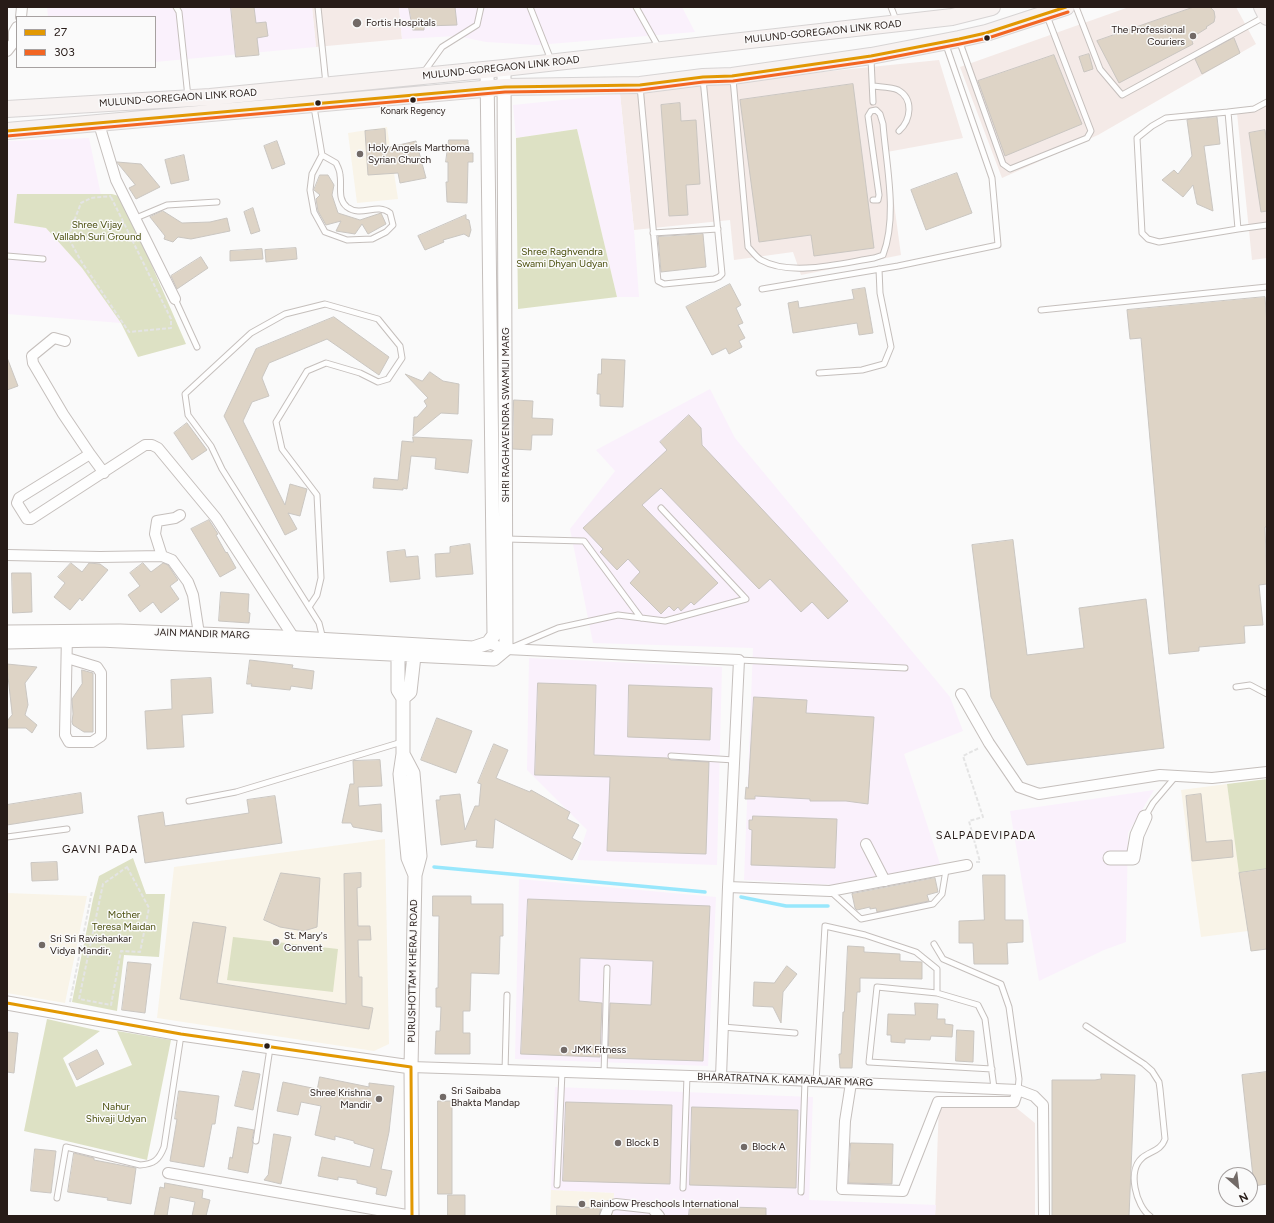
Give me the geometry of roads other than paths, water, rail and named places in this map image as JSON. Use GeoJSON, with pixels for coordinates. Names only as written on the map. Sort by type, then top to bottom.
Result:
{"type":"FeatureCollection","features":[{"type":"Feature","properties":{"kind":"main road","name":"MULUND-GOREGAON LINK ROAD"},"geometry":{"type":"LineString","coordinates":[[7,131],[99,124],[326,86],[487,70],[952,17],[992,7]]}},
{"type":"Feature","properties":{"kind":"main road","name":"MULUND-GOREGAON LINK ROAD"},"geometry":{"type":"LineString","coordinates":[[7,109],[188,99],[211,105],[314,104],[487,88],[640,85],[702,77],[732,76],[871,56],[952,40],[1047,14],[1066,7]]}},
{"type":"Feature","properties":{"kind":"street"},"geometry":{"type":"LineString","coordinates":[[7,51],[14,42],[13,31]]}},
{"type":"Feature","properties":{"kind":"street","name":"SHRI RAGHAVENDRA SWAMIJI MARG"},"geometry":{"type":"LineString","coordinates":[[488,643],[494,635],[506,483],[506,204],[504,68]]}},
{"type":"Feature","properties":{"kind":"street","name":"SHRI RAGHAVENDRA SWAMIJI MARG"},"geometry":{"type":"LineString","coordinates":[[487,70],[492,484],[502,543],[506,649]]}},
{"type":"Feature","properties":{"kind":"street"},"geometry":{"type":"LineString","coordinates":[[99,124],[116,180],[175,299]]}},
{"type":"Feature","properties":{"kind":"street"},"geometry":{"type":"LineString","coordinates":[[489,205],[506,204]]}},
{"type":"Feature","properties":{"kind":"street"},"geometry":{"type":"LineString","coordinates":[[489,222],[506,220]]}},
{"type":"Feature","properties":{"kind":"street"},"geometry":{"type":"LineString","coordinates":[[490,319],[506,318]]}},
{"type":"Feature","properties":{"kind":"street"},"geometry":{"type":"LineString","coordinates":[[65,341],[54,338],[49,341],[32,356],[33,363],[63,414],[104,473]]}},
{"type":"Feature","properties":{"kind":"street"},"geometry":{"type":"LineString","coordinates":[[492,404],[506,404]]}},
{"type":"Feature","properties":{"kind":"street"},"geometry":{"type":"LineString","coordinates":[[90,454],[19,498],[17,503],[27,519],[31,519],[145,445],[152,445],[158,448],[214,515],[294,638]]}},
{"type":"Feature","properties":{"kind":"street"},"geometry":{"type":"LineString","coordinates":[[492,484],[506,483]]}},
{"type":"Feature","properties":{"kind":"street"},"geometry":{"type":"LineString","coordinates":[[162,556],[155,534],[157,521],[180,516]]}},
{"type":"Feature","properties":{"kind":"street"},"geometry":{"type":"LineString","coordinates":[[7,555],[100,557],[162,556],[172,560],[188,582],[193,595],[198,634]]}},
{"type":"Feature","properties":{"kind":"street","name":"JAIN MANDIR MARG"},"geometry":{"type":"LineString","coordinates":[[7,632],[68,636],[120,636],[314,643],[397,649]]}},
{"type":"Feature","properties":{"kind":"street","name":"JAIN MANDIR MARG"},"geometry":{"type":"LineString","coordinates":[[170,638],[198,634],[216,640]]}},
{"type":"Feature","properties":{"kind":"street"},"geometry":{"type":"LineString","coordinates":[[67,658],[97,667],[101,673],[101,736],[92,742],[69,742],[65,735],[67,658],[68,636]]}},
{"type":"Feature","properties":{"kind":"street","name":"JAIN MANDIR MARG"},"geometry":{"type":"LineString","coordinates":[[7,642],[68,636]]}},
{"type":"Feature","properties":{"kind":"street","name":"JAIN MANDIR MARG"},"geometry":{"type":"LineString","coordinates":[[248,641],[294,638],[314,643]]}},
{"type":"Feature","properties":{"kind":"street"},"geometry":{"type":"LineString","coordinates":[[460,652],[488,643],[506,649],[739,660],[728,887],[721,1078]]}},
{"type":"Feature","properties":{"kind":"street"},"geometry":{"type":"LineString","coordinates":[[397,649],[460,652],[494,659],[506,649]]}},
{"type":"Feature","properties":{"kind":"street","name":"PURUSHOTTAM KHERAJ ROAD"},"geometry":{"type":"LineString","coordinates":[[397,649],[398,690],[403,698],[400,774],[410,817],[408,858],[415,875],[411,1067],[412,1216]]}},
{"type":"Feature","properties":{"kind":"street"},"geometry":{"type":"LineString","coordinates":[[403,698],[410,692],[415,650]]}},
{"type":"Feature","properties":{"kind":"street"},"geometry":{"type":"LineString","coordinates":[[961,694],[989,743],[1019,787],[1038,794],[1160,775],[1212,778],[1267,772]]}},
{"type":"Feature","properties":{"kind":"street"},"geometry":{"type":"LineString","coordinates":[[1110,858],[1133,858],[1137,835],[1145,818]]}},
{"type":"Feature","properties":{"kind":"street"},"geometry":{"type":"LineString","coordinates":[[866,844],[885,881]]}},
{"type":"Feature","properties":{"kind":"street"},"geometry":{"type":"LineString","coordinates":[[728,887],[830,891],[967,865]]}},
{"type":"Feature","properties":{"kind":"street"},"geometry":{"type":"LineString","coordinates":[[7,1003],[181,1034],[411,1067]]}},
{"type":"Feature","properties":{"kind":"street","name":"BHARATRATNA K. KAMARAJAR MARG"},"geometry":{"type":"LineString","coordinates":[[411,1067],[687,1076],[1018,1090],[1034,1096],[1044,1105],[1044,1216]]}},
{"type":"Feature","properties":{"kind":"street"},"geometry":{"type":"LineString","coordinates":[[851,1083],[845,1121],[842,1189],[903,1191],[938,1102],[1014,1102],[1018,1090]]}},
{"type":"Feature","properties":{"kind":"street"},"geometry":{"type":"LineString","coordinates":[[168,1173],[412,1216]]}},
{"type":"Feature","properties":{"kind":"street"},"geometry":{"type":"LineString","coordinates":[[605,1216],[609,1206],[616,1204],[652,1208],[659,1216]]}},
{"type":"Feature","properties":{"kind":"lane"},"geometry":{"type":"LineString","coordinates":[[176,7],[179,12],[188,99]]}},
{"type":"Feature","properties":{"kind":"lane"},"geometry":{"type":"LineString","coordinates":[[318,7],[326,86]]}},
{"type":"Feature","properties":{"kind":"lane"},"geometry":{"type":"LineString","coordinates":[[421,76],[442,47],[477,25],[482,7]]}},
{"type":"Feature","properties":{"kind":"lane"},"geometry":{"type":"LineString","coordinates":[[530,7],[552,62]]}},
{"type":"Feature","properties":{"kind":"lane"},"geometry":{"type":"LineString","coordinates":[[636,7],[661,50]]}},
{"type":"Feature","properties":{"kind":"lane"},"geometry":{"type":"LineString","coordinates":[[891,7],[897,23]]}},
{"type":"Feature","properties":{"kind":"lane"},"geometry":{"type":"LineString","coordinates":[[1076,7],[1100,69],[1122,95],[1265,13]]}},
{"type":"Feature","properties":{"kind":"lane"},"geometry":{"type":"LineString","coordinates":[[952,40],[1003,164],[1010,169],[1087,138],[1091,131],[1047,14]]}},
{"type":"Feature","properties":{"kind":"lane"},"geometry":{"type":"LineString","coordinates":[[762,289],[879,269],[998,245],[992,178],[952,40]]}},
{"type":"Feature","properties":{"kind":"lane"},"geometry":{"type":"LineString","coordinates":[[871,56],[873,102]]}},
{"type":"Feature","properties":{"kind":"lane"},"geometry":{"type":"LineString","coordinates":[[732,76],[748,247],[761,260],[775,265],[803,268],[874,258],[883,254],[886,246],[891,216],[883,124],[880,114],[876,110],[871,110],[868,116],[879,196],[878,200],[873,200]]}},
{"type":"Feature","properties":{"kind":"lane"},"geometry":{"type":"LineString","coordinates":[[640,85],[658,281],[664,284],[720,277],[722,274],[718,229],[702,77]]}},
{"type":"Feature","properties":{"kind":"lane"},"geometry":{"type":"LineString","coordinates":[[873,86],[898,90],[905,98],[909,108],[908,118],[899,131]]}},
{"type":"Feature","properties":{"kind":"lane"},"geometry":{"type":"LineString","coordinates":[[1267,102],[1254,109],[1166,118],[1152,126],[1137,138],[1142,233],[1148,239],[1159,242],[1238,228],[1267,225]]}},
{"type":"Feature","properties":{"kind":"lane"},"geometry":{"type":"LineString","coordinates":[[314,104],[322,155],[312,174],[310,190],[314,212],[325,232],[347,240],[372,239],[386,232],[393,225],[390,213],[385,209],[379,208],[365,212],[355,212],[345,206],[340,197],[340,174],[336,163],[322,155]]}},
{"type":"Feature","properties":{"kind":"lane"},"geometry":{"type":"LineString","coordinates":[[1228,112],[1238,228]]}},
{"type":"Feature","properties":{"kind":"lane"},"geometry":{"type":"LineString","coordinates":[[136,218],[167,205],[216,202]]}},
{"type":"Feature","properties":{"kind":"lane"},"geometry":{"type":"LineString","coordinates":[[653,233],[718,229]]}},
{"type":"Feature","properties":{"kind":"lane"},"geometry":{"type":"LineString","coordinates":[[7,256],[43,259]]}},
{"type":"Feature","properties":{"kind":"lane"},"geometry":{"type":"LineString","coordinates":[[819,373],[862,370],[884,364],[891,347],[880,293],[879,269]]}},
{"type":"Feature","properties":{"kind":"lane"},"geometry":{"type":"LineString","coordinates":[[1041,310],[1267,287]]}},
{"type":"Feature","properties":{"kind":"lane"},"geometry":{"type":"LineString","coordinates":[[175,299],[197,347]]}},
{"type":"Feature","properties":{"kind":"lane"},"geometry":{"type":"LineString","coordinates":[[309,607],[317,595],[321,578],[317,495],[282,449],[276,422],[307,371],[326,363],[360,373],[378,382],[388,379],[402,358],[400,346],[378,319],[325,304],[285,314],[251,333],[185,394],[188,415],[211,446],[222,469],[319,623],[314,643]]}},
{"type":"Feature","properties":{"kind":"lane"},"geometry":{"type":"LineString","coordinates":[[506,649],[533,640],[558,628],[618,615],[665,621],[746,599],[661,508]]}},
{"type":"Feature","properties":{"kind":"lane"},"geometry":{"type":"LineString","coordinates":[[502,543],[584,541],[641,618]]}},
{"type":"Feature","properties":{"kind":"lane"},"geometry":{"type":"LineString","coordinates":[[739,660],[905,668]]}},
{"type":"Feature","properties":{"kind":"lane"},"geometry":{"type":"LineString","coordinates":[[1236,687],[1250,685],[1267,694]]}},
{"type":"Feature","properties":{"kind":"lane"},"geometry":{"type":"LineString","coordinates":[[189,801],[236,792],[402,748]]}},
{"type":"Feature","properties":{"kind":"lane"},"geometry":{"type":"LineString","coordinates":[[671,756],[734,760]]}},
{"type":"Feature","properties":{"kind":"lane"},"geometry":{"type":"LineString","coordinates":[[1145,818],[1154,802],[1177,776]]}},
{"type":"Feature","properties":{"kind":"lane"},"geometry":{"type":"LineString","coordinates":[[7,838],[67,829]]}},
{"type":"Feature","properties":{"kind":"lane"},"geometry":{"type":"LineString","coordinates":[[830,891],[861,919],[933,904],[942,894],[946,870]]}},
{"type":"Feature","properties":{"kind":"lane"},"geometry":{"type":"LineString","coordinates":[[816,1082],[824,926],[865,935],[916,952],[937,969],[937,993]]}},
{"type":"Feature","properties":{"kind":"lane"},"geometry":{"type":"LineString","coordinates":[[934,944],[943,959],[1001,984],[1009,1008],[1019,1079],[1018,1090]]}},
{"type":"Feature","properties":{"kind":"lane"},"geometry":{"type":"LineString","coordinates":[[604,1074],[606,968]]}},
{"type":"Feature","properties":{"kind":"lane"},"geometry":{"type":"LineString","coordinates":[[992,1069],[869,1062],[877,987],[937,993],[978,1005],[985,1019],[992,1069],[994,1088]]}},
{"type":"Feature","properties":{"kind":"lane"},"geometry":{"type":"LineString","coordinates":[[505,1071],[508,995]]}},
{"type":"Feature","properties":{"kind":"lane"},"geometry":{"type":"LineString","coordinates":[[1086,1026],[1144,1064],[1159,1082],[1165,1139],[1163,1144],[1157,1150],[1142,1157],[1135,1169],[1138,1200],[1144,1212],[1150,1216]]}},
{"type":"Feature","properties":{"kind":"lane"},"geometry":{"type":"LineString","coordinates":[[723,1027],[795,1033]]}},
{"type":"Feature","properties":{"kind":"lane"},"geometry":{"type":"LineString","coordinates":[[56,1198],[66,1147],[140,1165],[152,1164],[160,1158],[164,1147],[181,1034]]}},
{"type":"Feature","properties":{"kind":"lane"},"geometry":{"type":"LineString","coordinates":[[256,1141],[271,1047]]}},
{"type":"Feature","properties":{"kind":"lane"},"geometry":{"type":"LineString","coordinates":[[557,1185],[562,1072]]}},
{"type":"Feature","properties":{"kind":"lane"},"geometry":{"type":"LineString","coordinates":[[683,1188],[687,1076]]}},
{"type":"Feature","properties":{"kind":"lane"},"geometry":{"type":"LineString","coordinates":[[801,1192],[805,1081]]}},
{"type":"Feature","properties":{"kind":"waterway"},"geometry":{"type":"LineString","coordinates":[[434,867],[705,892]]}},
{"type":"Feature","properties":{"kind":"waterway"},"geometry":{"type":"LineString","coordinates":[[741,897],[786,906],[828,906]]}},
{"type":"Feature","properties":{"kind":"place","name":"Fortis Hospitals"},"geometry":{"type":"Point","coordinates":[357,23]}},
{"type":"Feature","properties":{"kind":"place","name":"The Professional Couriers"},"geometry":{"type":"Point","coordinates":[1193,36]}},
{"type":"Feature","properties":{"kind":"place","name":"Konark Regency"},"geometry":{"type":"Point","coordinates":[413,100]}},
{"type":"Feature","properties":{"kind":"place","name":"Holy Angels Marthoma Syrian Church"},"geometry":{"type":"Point","coordinates":[360,154]}},
{"type":"Feature","properties":{"kind":"place","name":"St. Mary's Convent"},"geometry":{"type":"Point","coordinates":[276,942]}},
{"type":"Feature","properties":{"kind":"place","name":"Sri Sri Ravishankar Vidya Mandir,"},"geometry":{"type":"Point","coordinates":[42,945]}},
{"type":"Feature","properties":{"kind":"place","name":"JMK Fitness"},"geometry":{"type":"Point","coordinates":[564,1050]}},
{"type":"Feature","properties":{"kind":"place","name":"Sri Saibaba Bhakta Mandap"},"geometry":{"type":"Point","coordinates":[443,1097]}},
{"type":"Feature","properties":{"kind":"place","name":"Shree Krishna Mandir"},"geometry":{"type":"Point","coordinates":[379,1099]}},
{"type":"Feature","properties":{"kind":"place","name":"Block B"},"geometry":{"type":"Point","coordinates":[618,1143]}},
{"type":"Feature","properties":{"kind":"place","name":"Block A"},"geometry":{"type":"Point","coordinates":[744,1147]}},
{"type":"Feature","properties":{"kind":"place","name":"Rainbow Preschools International"},"geometry":{"type":"Point","coordinates":[582,1204]}},
{"type":"Feature","properties":{"kind":"district","name":"SALPADEVIPADA"},"geometry":{"type":"Point","coordinates":[986,836]}},
{"type":"Feature","properties":{"kind":"district","name":"GAVNI PADA"},"geometry":{"type":"Point","coordinates":[100,850]}},
{"type":"Feature","properties":{"kind":"park label","name":"Shree Vijay Vallabh Suri Ground"},"geometry":{"type":"Point","coordinates":[97,230]}},
{"type":"Feature","properties":{"kind":"park label","name":"Shree Raghvendra Swami Dhyan Udyan"},"geometry":{"type":"Point","coordinates":[562,258]}},
{"type":"Feature","properties":{"kind":"park label","name":"Mother Teresa Maidan"},"geometry":{"type":"Point","coordinates":[124,920]}},
{"type":"Feature","properties":{"kind":"park label","name":"Nahur Shivaji Udyan"},"geometry":{"type":"Point","coordinates":[116,1112]}}]}
